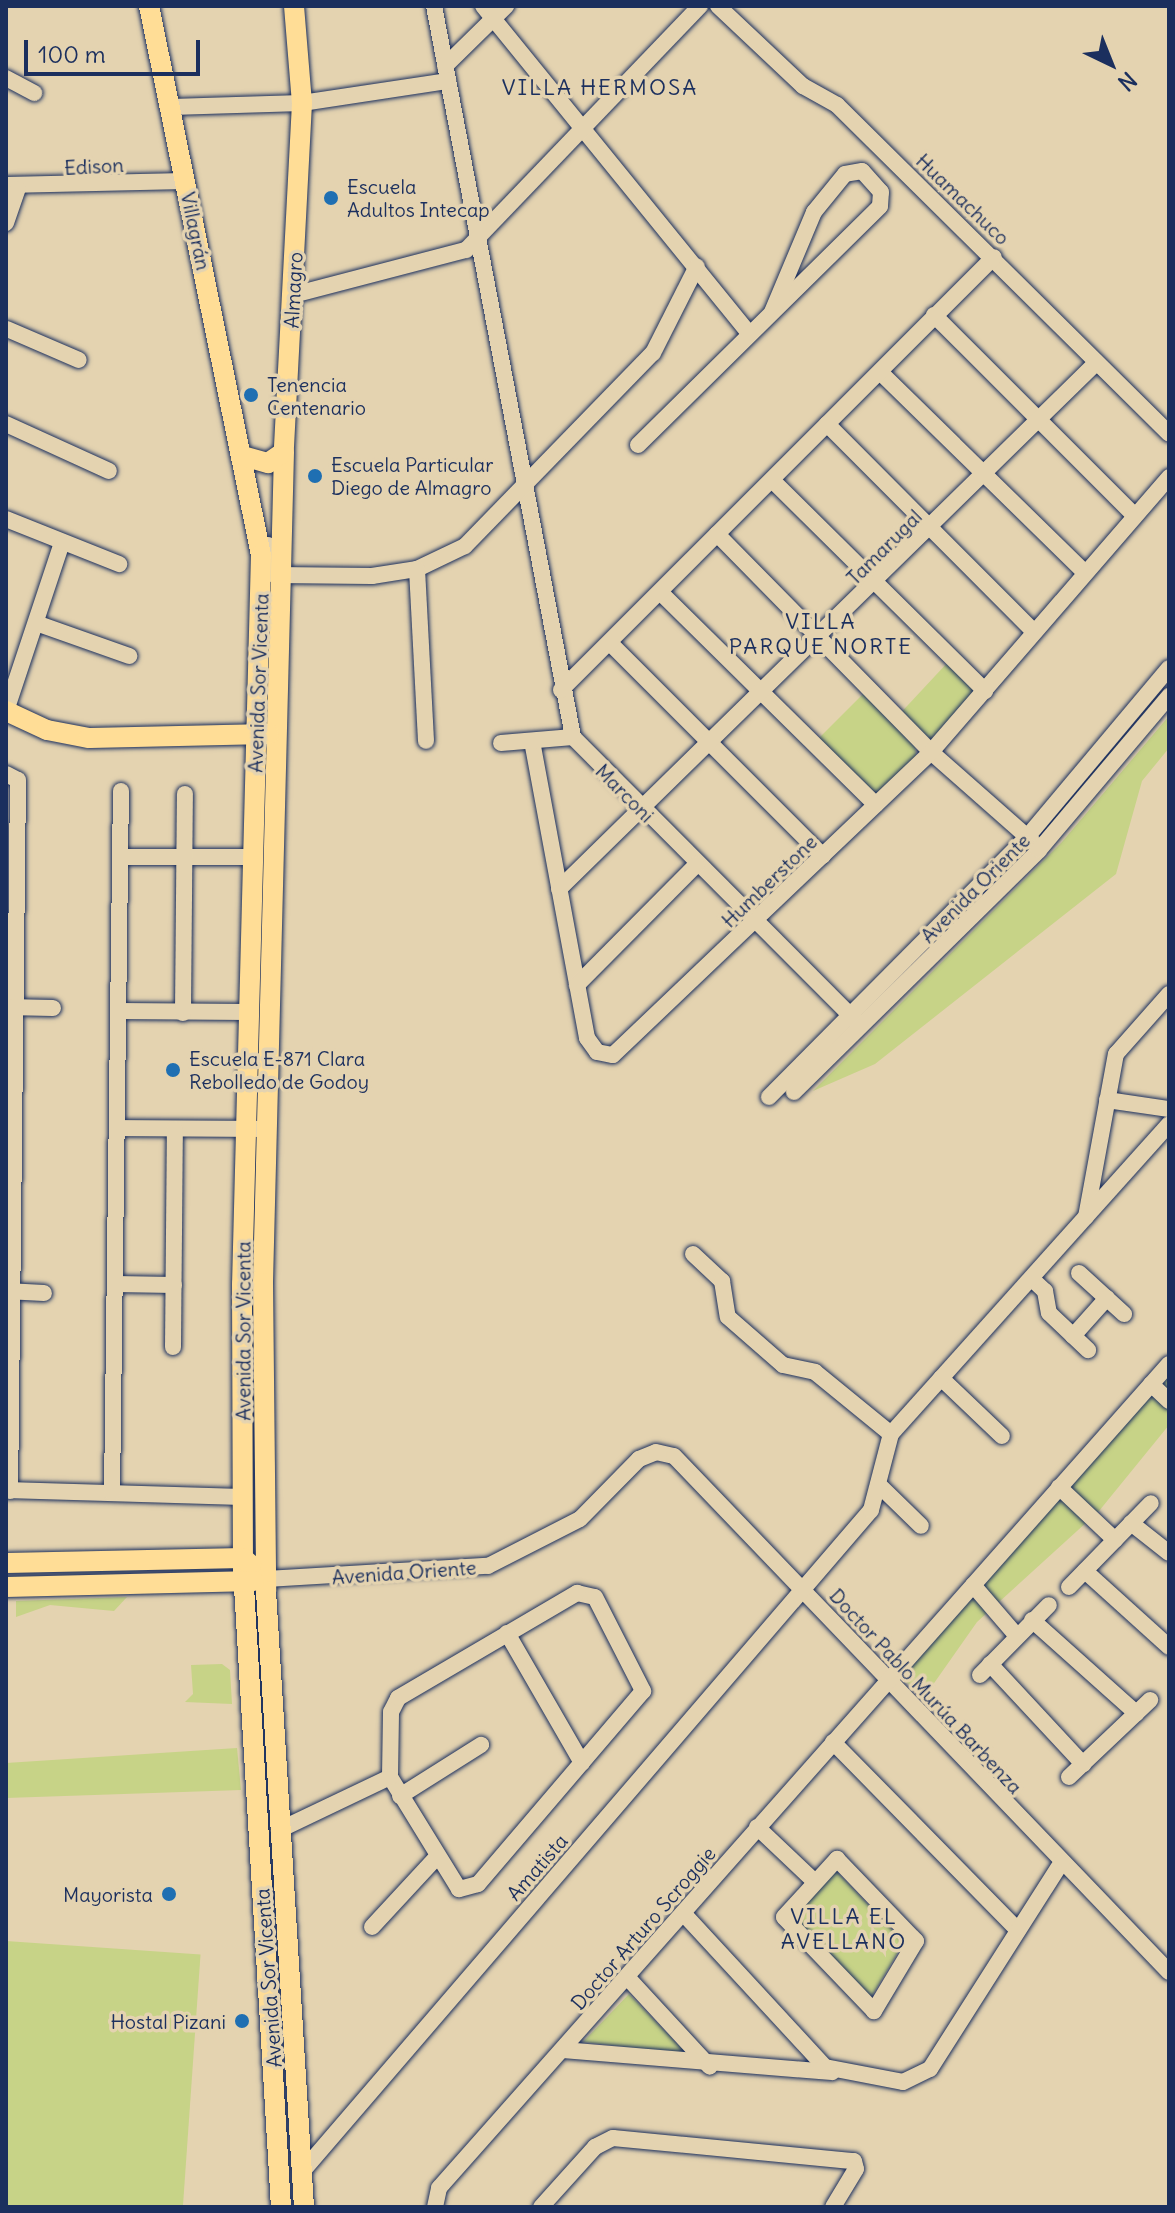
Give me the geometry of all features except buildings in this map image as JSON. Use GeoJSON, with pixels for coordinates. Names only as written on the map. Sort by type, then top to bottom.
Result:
{"type":"FeatureCollection","features":[{"type":"Feature","properties":{"kind":"main road","name":"Villagrán"},"geometry":{"type":"LineString","coordinates":[[149,6],[243,456]]}},
{"type":"Feature","properties":{"kind":"main road","name":"Almagro"},"geometry":{"type":"LineString","coordinates":[[282,575],[284,452],[302,103],[294,6]]}},
{"type":"Feature","properties":{"kind":"main road"},"geometry":{"type":"LineString","coordinates":[[243,456],[268,463],[284,452]]}},
{"type":"Feature","properties":{"kind":"main road","name":"Avenida Sor Vicenta"},"geometry":{"type":"LineString","coordinates":[[243,456],[259,534],[246,1129],[243,1558],[281,2207]]}},
{"type":"Feature","properties":{"kind":"main road"},"geometry":{"type":"LineString","coordinates":[[249,480],[269,473],[284,481]]}},
{"type":"Feature","properties":{"kind":"main road","name":"Avenida Sor Vicenta"},"geometry":{"type":"LineString","coordinates":[[282,575],[267,1128],[266,1579],[278,1820],[304,2207]]}},
{"type":"Feature","properties":{"kind":"main road"},"geometry":{"type":"LineString","coordinates":[[6,711],[75,736],[277,733]]}},
{"type":"Feature","properties":{"kind":"main road"},"geometry":{"type":"LineString","coordinates":[[7,1564],[243,1558],[266,1579]]}},
{"type":"Feature","properties":{"kind":"main road"},"geometry":{"type":"LineString","coordinates":[[146,1560],[149,1585]]}},
{"type":"Feature","properties":{"kind":"main road","name":"Avenida Oriente"},"geometry":{"type":"LineString","coordinates":[[6,1587],[244,1584],[266,1579]]}},
{"type":"Feature","properties":{"kind":"main road"},"geometry":{"type":"LineString","coordinates":[[256,1795],[278,1820]]}},
{"type":"Feature","properties":{"kind":"main road"},"geometry":{"type":"LineString","coordinates":[[275,2096],[298,2125]]}},
{"type":"Feature","properties":{"kind":"street","name":"Marconi"},"geometry":{"type":"LineString","coordinates":[[434,6],[522,492],[573,737],[640,808],[853,1016]]}},
{"type":"Feature","properties":{"kind":"street"},"geometry":{"type":"LineString","coordinates":[[171,107],[302,103],[446,74],[488,12],[506,6]]}},
{"type":"Feature","properties":{"kind":"street"},"geometry":{"type":"LineString","coordinates":[[293,295],[452,256],[700,6]]}},
{"type":"Feature","properties":{"kind":"street","name":"Huamachuco"},"geometry":{"type":"LineString","coordinates":[[718,6],[803,86],[837,105],[994,257],[1169,434]]}},
{"type":"Feature","properties":{"kind":"street"},"geometry":{"type":"LineString","coordinates":[[488,12],[750,334]]}},
{"type":"Feature","properties":{"kind":"street"},"geometry":{"type":"LineString","coordinates":[[6,78],[34,93]]}},
{"type":"Feature","properties":{"kind":"street"},"geometry":{"type":"LineString","coordinates":[[638,445],[880,206],[881,192],[862,171],[845,174],[814,212],[772,312]]}},
{"type":"Feature","properties":{"kind":"street","name":"Edison"},"geometry":{"type":"LineString","coordinates":[[12,187],[185,181]]}},
{"type":"Feature","properties":{"kind":"street"},"geometry":{"type":"LineString","coordinates":[[6,223],[12,187]]}},
{"type":"Feature","properties":{"kind":"street"},"geometry":{"type":"LineString","coordinates":[[561,690],[994,257]]}},
{"type":"Feature","properties":{"kind":"street"},"geometry":{"type":"LineString","coordinates":[[259,534],[272,573],[282,575],[417,569],[465,546],[522,492],[653,353],[697,266]]}},
{"type":"Feature","properties":{"kind":"street"},"geometry":{"type":"LineString","coordinates":[[934,315],[1132,513]]}},
{"type":"Feature","properties":{"kind":"street"},"geometry":{"type":"LineString","coordinates":[[6,330],[79,360]]}},
{"type":"Feature","properties":{"kind":"street","name":"Tamarugal"},"geometry":{"type":"LineString","coordinates":[[559,889],[708,741],[818,641],[1096,363]]}},
{"type":"Feature","properties":{"kind":"street"},"geometry":{"type":"LineString","coordinates":[[880,372],[1082,570]]}},
{"type":"Feature","properties":{"kind":"street"},"geometry":{"type":"LineString","coordinates":[[6,424],[109,471]]}},
{"type":"Feature","properties":{"kind":"street"},"geometry":{"type":"LineString","coordinates":[[827,424],[1033,631]]}},
{"type":"Feature","properties":{"kind":"street","name":"Humberstone"},"geometry":{"type":"LineString","coordinates":[[532,741],[589,1043],[602,1055],[619,1054],[931,752],[985,691],[1082,570],[1132,513],[1169,477]]}},
{"type":"Feature","properties":{"kind":"street"},"geometry":{"type":"LineString","coordinates":[[772,480],[985,691]]}},
{"type":"Feature","properties":{"kind":"street"},"geometry":{"type":"LineString","coordinates":[[6,519],[119,564]]}},
{"type":"Feature","properties":{"kind":"street"},"geometry":{"type":"LineString","coordinates":[[717,534],[818,641],[931,752],[1033,843]]}},
{"type":"Feature","properties":{"kind":"street"},"geometry":{"type":"LineString","coordinates":[[6,711],[62,543]]}},
{"type":"Feature","properties":{"kind":"street"},"geometry":{"type":"LineString","coordinates":[[417,569],[426,741]]}},
{"type":"Feature","properties":{"kind":"street"},"geometry":{"type":"LineString","coordinates":[[660,592],[876,805]]}},
{"type":"Feature","properties":{"kind":"street"},"geometry":{"type":"LineString","coordinates":[[36,623],[129,656]]}},
{"type":"Feature","properties":{"kind":"street"},"geometry":{"type":"LineString","coordinates":[[610,643],[823,856]]}},
{"type":"Feature","properties":{"kind":"street","name":"Avenida Oriente"},"geometry":{"type":"LineString","coordinates":[[1033,843],[1169,668]]}},
{"type":"Feature","properties":{"kind":"street","name":"Avenida Oriente"},"geometry":{"type":"LineString","coordinates":[[769,1097],[1033,843],[1169,696]]}},
{"type":"Feature","properties":{"kind":"street"},"geometry":{"type":"LineString","coordinates":[[501,743],[573,737]]}},
{"type":"Feature","properties":{"kind":"street"},"geometry":{"type":"LineString","coordinates":[[12,777],[8,1490],[243,1497]]}},
{"type":"Feature","properties":{"kind":"street"},"geometry":{"type":"LineString","coordinates":[[112,1493],[121,791]]}},
{"type":"Feature","properties":{"kind":"street"},"geometry":{"type":"LineString","coordinates":[[183,1013],[185,794]]}},
{"type":"Feature","properties":{"kind":"street"},"geometry":{"type":"LineString","coordinates":[[120,857],[253,857]]}},
{"type":"Feature","properties":{"kind":"street"},"geometry":{"type":"LineString","coordinates":[[577,985],[697,864]]}},
{"type":"Feature","properties":{"kind":"street"},"geometry":{"type":"LineString","coordinates":[[1086,1218],[1116,1054],[1169,994]]}},
{"type":"Feature","properties":{"kind":"street"},"geometry":{"type":"LineString","coordinates":[[11,1007],[53,1008]]}},
{"type":"Feature","properties":{"kind":"street"},"geometry":{"type":"LineString","coordinates":[[118,1011],[248,1012]]}},
{"type":"Feature","properties":{"kind":"street","name":"Avenida Oriente"},"geometry":{"type":"LineString","coordinates":[[794,1092],[853,1016]]}},
{"type":"Feature","properties":{"kind":"street"},"geometry":{"type":"LineString","coordinates":[[1107,1100],[1169,1109]]}},
{"type":"Feature","properties":{"kind":"street"},"geometry":{"type":"LineString","coordinates":[[693,1254],[722,1281],[728,1317],[783,1365],[815,1372],[891,1434],[1169,1124]]}},
{"type":"Feature","properties":{"kind":"street"},"geometry":{"type":"LineString","coordinates":[[117,1128],[267,1128]]}},
{"type":"Feature","properties":{"kind":"street"},"geometry":{"type":"LineString","coordinates":[[173,1347],[175,1129]]}},
{"type":"Feature","properties":{"kind":"street"},"geometry":{"type":"LineString","coordinates":[[1079,1273],[1124,1314]]}},
{"type":"Feature","properties":{"kind":"street"},"geometry":{"type":"LineString","coordinates":[[1032,1279],[1045,1291],[1049,1313],[1088,1350]]}},
{"type":"Feature","properties":{"kind":"street"},"geometry":{"type":"LineString","coordinates":[[115,1284],[174,1285]]}},
{"type":"Feature","properties":{"kind":"street"},"geometry":{"type":"LineString","coordinates":[[9,1291],[44,1293]]}},
{"type":"Feature","properties":{"kind":"street"},"geometry":{"type":"LineString","coordinates":[[1073,1336],[1107,1298]]}},
{"type":"Feature","properties":{"kind":"street","name":"Doctor Arturo Scroggie"},"geometry":{"type":"LineString","coordinates":[[435,2207],[439,2188],[1169,1364]]}},
{"type":"Feature","properties":{"kind":"street"},"geometry":{"type":"LineString","coordinates":[[941,1378],[1002,1436]]}},
{"type":"Feature","properties":{"kind":"street"},"geometry":{"type":"LineString","coordinates":[[1151,1384],[1169,1401]]}},
{"type":"Feature","properties":{"kind":"street","name":"Amatista"},"geometry":{"type":"LineString","coordinates":[[301,2173],[800,1586],[871,1510],[880,1486],[891,1434]]}},
{"type":"Feature","properties":{"kind":"street","name":"Avenida Oriente"},"geometry":{"type":"LineString","coordinates":[[266,1579],[457,1572],[501,1562],[594,1510],[647,1454]]}},
{"type":"Feature","properties":{"kind":"street","name":"Doctor Pablo Murúa Barbenza"},"geometry":{"type":"LineString","coordinates":[[647,1454],[674,1456],[1169,1972]]}},
{"type":"Feature","properties":{"kind":"street"},"geometry":{"type":"LineString","coordinates":[[880,1486],[921,1526]]}},
{"type":"Feature","properties":{"kind":"street"},"geometry":{"type":"LineString","coordinates":[[1059,1487],[1115,1540]]}},
{"type":"Feature","properties":{"kind":"street"},"geometry":{"type":"LineString","coordinates":[[1069,1587],[1151,1503]]}},
{"type":"Feature","properties":{"kind":"street"},"geometry":{"type":"LineString","coordinates":[[1131,1523],[1169,1553]]}},
{"type":"Feature","properties":{"kind":"street"},"geometry":{"type":"LineString","coordinates":[[1085,1571],[1169,1647]]}},
{"type":"Feature","properties":{"kind":"street"},"geometry":{"type":"LineString","coordinates":[[973,1585],[1016,1635]]}},
{"type":"Feature","properties":{"kind":"street"},"geometry":{"type":"LineString","coordinates":[[577,1593],[595,1597],[641,1683],[639,1699],[475,1886],[456,1887],[390,1777],[388,1731],[398,1698],[507,1633],[577,1593]]}},
{"type":"Feature","properties":{"kind":"street"},"geometry":{"type":"LineString","coordinates":[[1049,1605],[985,1669],[1083,1764]]}},
{"type":"Feature","properties":{"kind":"street"},"geometry":{"type":"LineString","coordinates":[[1032,1620],[1136,1713]]}},
{"type":"Feature","properties":{"kind":"street"},"geometry":{"type":"LineString","coordinates":[[507,1633],[582,1763]]}},
{"type":"Feature","properties":{"kind":"street"},"geometry":{"type":"LineString","coordinates":[[1069,1777],[1150,1700]]}},
{"type":"Feature","properties":{"kind":"street"},"geometry":{"type":"LineString","coordinates":[[833,1742],[1018,1930]]}},
{"type":"Feature","properties":{"kind":"street"},"geometry":{"type":"LineString","coordinates":[[400,1796],[481,1745]]}},
{"type":"Feature","properties":{"kind":"street"},"geometry":{"type":"LineString","coordinates":[[278,1820],[390,1777]]}},
{"type":"Feature","properties":{"kind":"street"},"geometry":{"type":"LineString","coordinates":[[757,1827],[815,1882]]}},
{"type":"Feature","properties":{"kind":"street"},"geometry":{"type":"LineString","coordinates":[[372,1927],[436,1858]]}},
{"type":"Feature","properties":{"kind":"street"},"geometry":{"type":"LineString","coordinates":[[837,1859],[916,1941],[874,2011],[784,1917],[815,1882],[837,1859]]}},
{"type":"Feature","properties":{"kind":"street"},"geometry":{"type":"LineString","coordinates":[[563,2050],[710,2067],[922,2078],[1062,1862]]}},
{"type":"Feature","properties":{"kind":"street"},"geometry":{"type":"LineString","coordinates":[[683,1913],[832,2072]]}},
{"type":"Feature","properties":{"kind":"street"},"geometry":{"type":"LineString","coordinates":[[627,1977],[710,2067]]}},
{"type":"Feature","properties":{"kind":"street"},"geometry":{"type":"LineString","coordinates":[[541,2207],[595,2147],[613,2138],[854,2161],[856,2169],[833,2207]]}},
{"type":"Feature","properties":{"kind":"green space"},"geometry":{"type":"Polygon","coordinates":[[[949,661],[978,688],[931,739],[901,712],[949,661]]]}},
{"type":"Feature","properties":{"kind":"green space"},"geometry":{"type":"Polygon","coordinates":[[[864,693],[915,745],[916,756],[873,798],[817,740],[864,693]]]}},
{"type":"Feature","properties":{"kind":"green space"},"geometry":{"type":"Polygon","coordinates":[[[1169,716],[1169,748],[1142,781],[1116,874],[875,1064],[813,1091],[1062,842],[1169,716]]]}},
{"type":"Feature","properties":{"kind":"green space"},"geometry":{"type":"Polygon","coordinates":[[[1169,1371],[1169,1425],[1099,1511],[977,1622],[925,1696],[901,1678],[1169,1371]]]}},
{"type":"Feature","properties":{"kind":"green space"},"geometry":{"type":"Polygon","coordinates":[[[127,1597],[114,1611],[50,1605],[16,1617],[16,1601],[127,1597]]]}},
{"type":"Feature","properties":{"kind":"green space"},"geometry":{"type":"Polygon","coordinates":[[[222,1664],[230,1670],[232,1704],[185,1702],[193,1694],[191,1665],[222,1664]]]}},
{"type":"Feature","properties":{"kind":"green space"},"geometry":{"type":"Polygon","coordinates":[[[237,1748],[241,1790],[6,1798],[6,1763],[237,1748]]]}},
{"type":"Feature","properties":{"kind":"green space"},"geometry":{"type":"Polygon","coordinates":[[[833,1868],[904,1942],[869,2001],[788,1917],[833,1868]]]}},
{"type":"Feature","properties":{"kind":"green space"},"geometry":{"type":"Polygon","coordinates":[[[6,1941],[201,1955],[183,2207],[6,2207],[6,1941]]]}},
{"type":"Feature","properties":{"kind":"green space"},"geometry":{"type":"Polygon","coordinates":[[[629,1994],[687,2054],[583,2042],[629,1994]]]}},
{"type":"Feature","properties":{"kind":"place","name":"Escuela Adultos Intecap"},"geometry":{"type":"Point","coordinates":[331,198]}},
{"type":"Feature","properties":{"kind":"place","name":"Tenencia Centenario"},"geometry":{"type":"Point","coordinates":[251,395]}},
{"type":"Feature","properties":{"kind":"place","name":"Escuela Particular Diego de Almagro"},"geometry":{"type":"Point","coordinates":[315,476]}},
{"type":"Feature","properties":{"kind":"place","name":"Escuela E-871 Clara Rebolledo de Godoy"},"geometry":{"type":"Point","coordinates":[173,1070]}},
{"type":"Feature","properties":{"kind":"place","name":"Mayorista"},"geometry":{"type":"Point","coordinates":[169,1894]}},
{"type":"Feature","properties":{"kind":"place","name":"Hostal Pizani"},"geometry":{"type":"Point","coordinates":[242,2021]}},
{"type":"Feature","properties":{"kind":"district","name":"VILLA HERMOSA"},"geometry":{"type":"Point","coordinates":[600,88]}},
{"type":"Feature","properties":{"kind":"district","name":"VILLA PARQUE NORTE"},"geometry":{"type":"Point","coordinates":[821,634]}},
{"type":"Feature","properties":{"kind":"district","name":"VILLA EL AVELLANO"},"geometry":{"type":"Point","coordinates":[844,1928]}}]}
